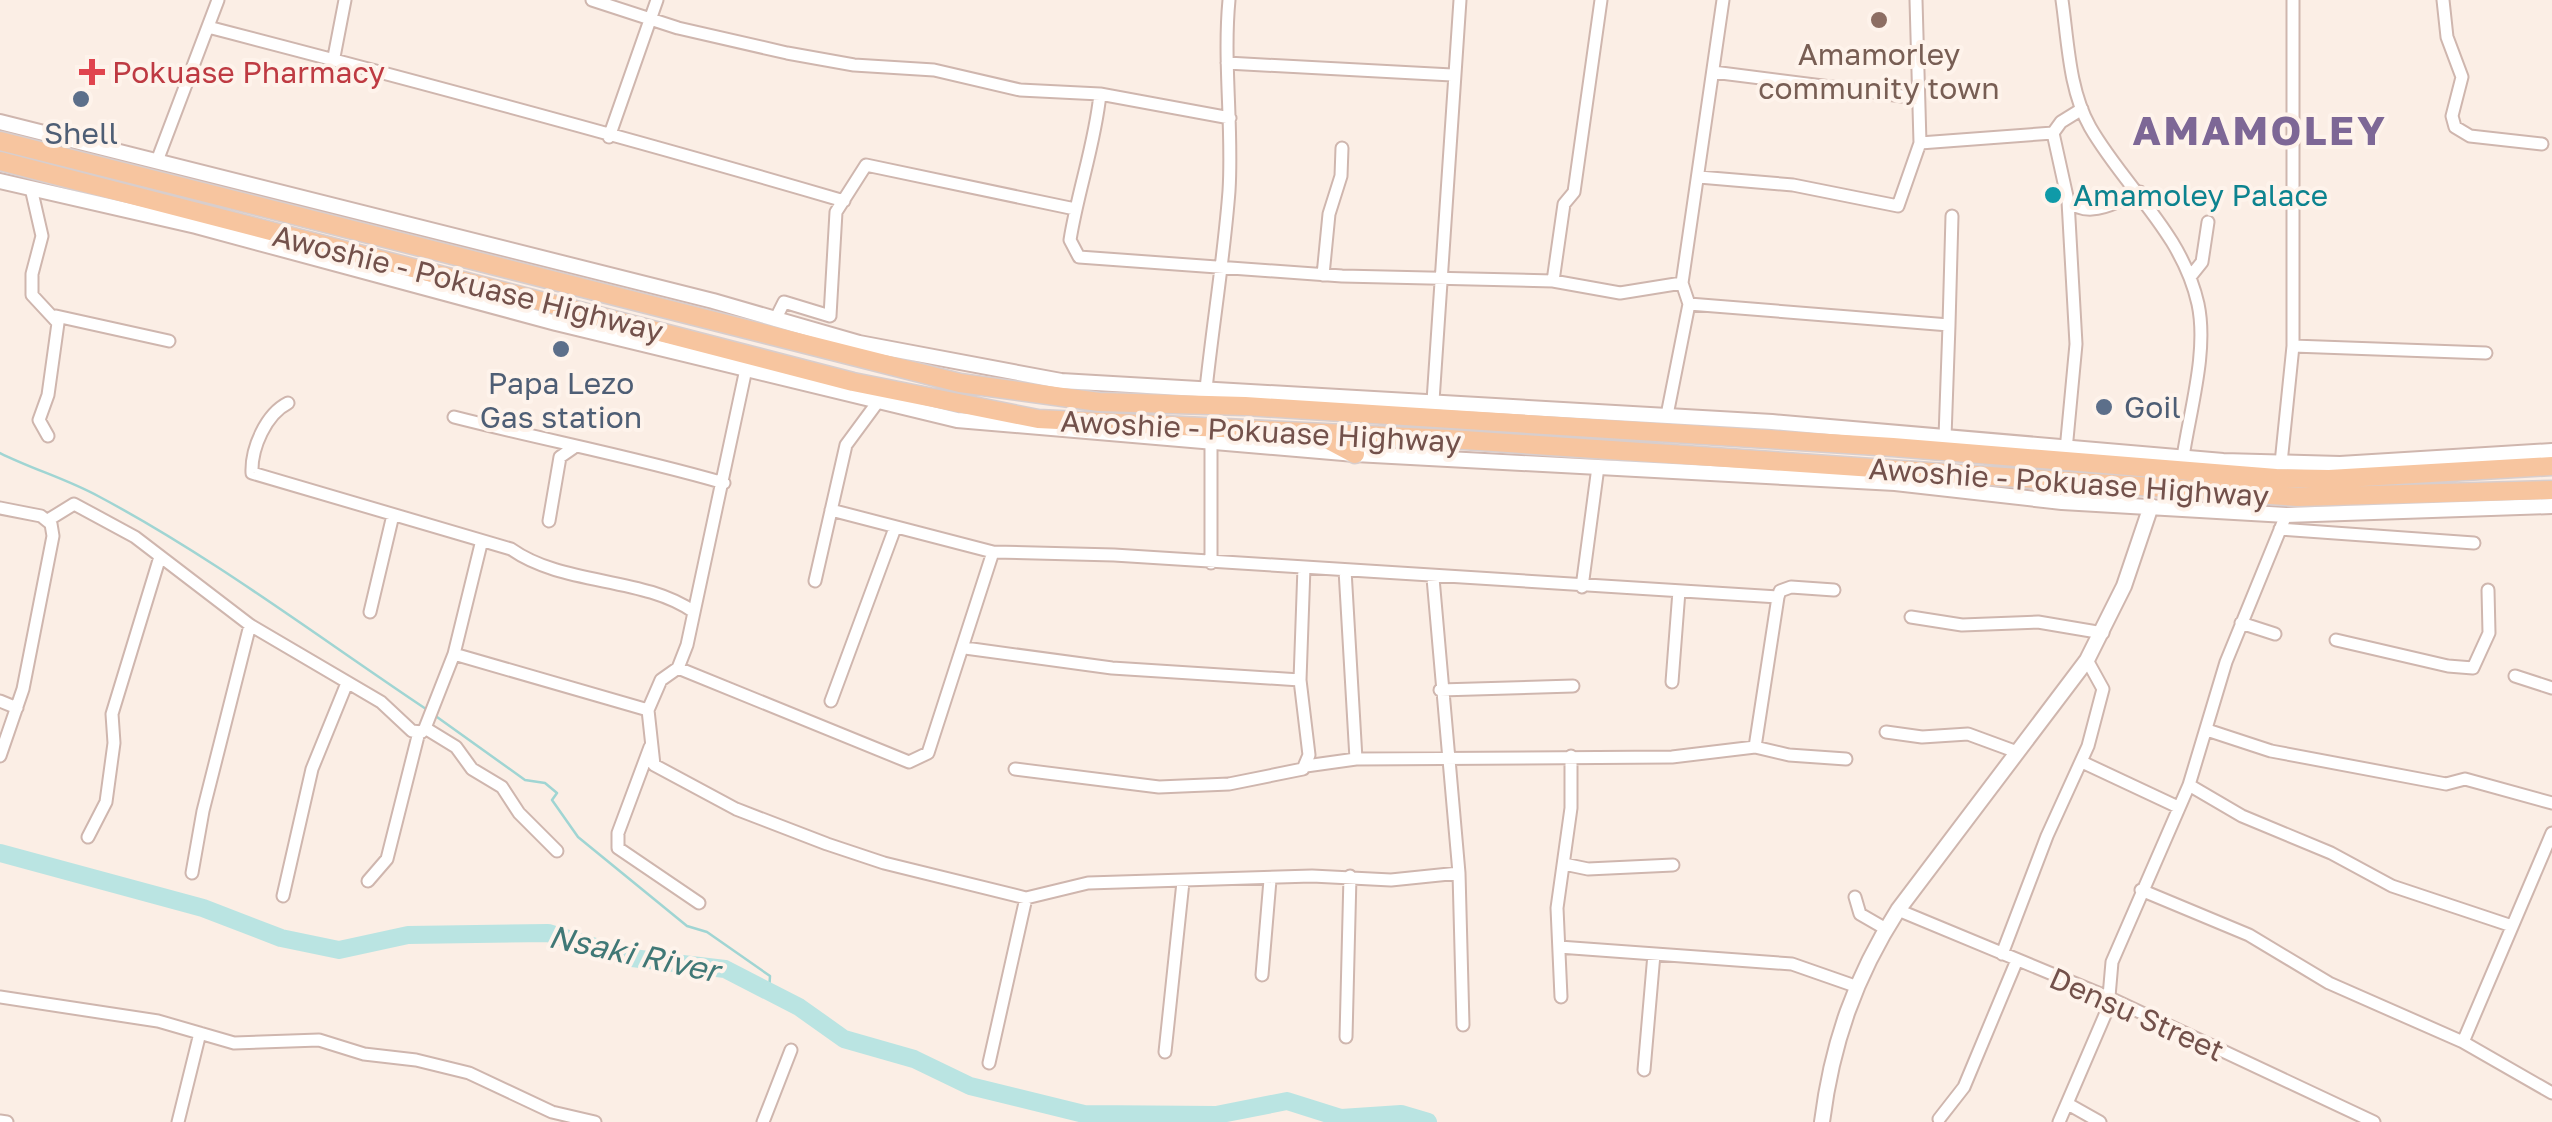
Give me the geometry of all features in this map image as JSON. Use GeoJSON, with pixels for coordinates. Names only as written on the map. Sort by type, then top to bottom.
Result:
{"type":"FeatureCollection","features":[{"type":"Feature","properties":{"kind":"main road","name":"Awoshie - Pokuase Highway"},"geometry":{"type":"LineString","coordinates":[[0,141],[816,350],[960,383],[1099,402],[1245,406],[1946,445],[2329,480],[2552,466]]}},
{"type":"Feature","properties":{"kind":"main road","name":"Awoshie - Pokuase Highway"},"geometry":{"type":"LineString","coordinates":[[0,161],[804,368],[1038,419],[1449,440],[2298,497],[2552,490]]}},
{"type":"Feature","properties":{"kind":"main road"},"geometry":{"type":"LineString","coordinates":[[283,236],[292,215]]}},
{"type":"Feature","properties":{"kind":"main road"},"geometry":{"type":"LineString","coordinates":[[804,368],[816,350]]}},
{"type":"Feature","properties":{"kind":"main road"},"geometry":{"type":"LineString","coordinates":[[1318,435],[1355,454]]}},
{"type":"Feature","properties":{"kind":"main road"},"geometry":{"type":"LineString","coordinates":[[1946,445],[1972,440]]}},
{"type":"Feature","properties":{"kind":"street"},"geometry":{"type":"LineString","coordinates":[[156,161],[218,0]]}},
{"type":"Feature","properties":{"kind":"street"},"geometry":{"type":"LineString","coordinates":[[334,57],[345,0]]}},
{"type":"Feature","properties":{"kind":"street"},"geometry":{"type":"LineString","coordinates":[[592,0],[712,37],[854,65],[934,70],[1020,90],[1100,94],[1230,118]]}},
{"type":"Feature","properties":{"kind":"street"},"geometry":{"type":"LineString","coordinates":[[609,137],[658,0]]}},
{"type":"Feature","properties":{"kind":"street"},"geometry":{"type":"LineString","coordinates":[[1206,389],[1222,267],[1230,118],[1229,0]]}},
{"type":"Feature","properties":{"kind":"street"},"geometry":{"type":"LineString","coordinates":[[1434,401],[1452,75],[1460,0]]}},
{"type":"Feature","properties":{"kind":"street"},"geometry":{"type":"LineString","coordinates":[[1553,281],[1564,204],[1574,192],[1601,0]]}},
{"type":"Feature","properties":{"kind":"street"},"geometry":{"type":"LineString","coordinates":[[1667,415],[1688,304],[1682,283],[1723,0]]}},
{"type":"Feature","properties":{"kind":"street"},"geometry":{"type":"LineString","coordinates":[[1699,177],[1793,185],[1895,206],[1901,203],[1920,143],[1916,0]]}},
{"type":"Feature","properties":{"kind":"street"},"geometry":{"type":"LineString","coordinates":[[2062,0],[2082,109],[2171,238],[2190,277],[2200,332],[2183,457]]}},
{"type":"Feature","properties":{"kind":"street"},"geometry":{"type":"LineString","coordinates":[[2281,463],[2293,346],[2293,0]]}},
{"type":"Feature","properties":{"kind":"street"},"geometry":{"type":"LineString","coordinates":[[2444,0],[2447,38],[2462,77],[2452,116],[2455,127],[2470,136],[2542,144]]}},
{"type":"Feature","properties":{"kind":"street"},"geometry":{"type":"LineString","coordinates":[[208,27],[334,57],[844,201]]}},
{"type":"Feature","properties":{"kind":"street"},"geometry":{"type":"LineString","coordinates":[[1227,63],[1452,75]]}},
{"type":"Feature","properties":{"kind":"street"},"geometry":{"type":"LineString","coordinates":[[1713,72],[1918,98]]}},
{"type":"Feature","properties":{"kind":"street"},"geometry":{"type":"LineString","coordinates":[[1100,94],[1095,142],[1070,240],[1079,257],[1323,275],[1553,281],[1620,293],[1682,283]]}},
{"type":"Feature","properties":{"kind":"street"},"geometry":{"type":"LineString","coordinates":[[2066,450],[2076,344],[2068,201],[2053,133],[2061,122],[2082,109]]}},
{"type":"Feature","properties":{"kind":"street"},"geometry":{"type":"LineString","coordinates":[[0,122],[859,344],[1061,382],[1667,415],[1946,445],[1952,216]]}},
{"type":"Feature","properties":{"kind":"street"},"geometry":{"type":"LineString","coordinates":[[1920,143],[2053,133]]}},
{"type":"Feature","properties":{"kind":"street"},"geometry":{"type":"LineString","coordinates":[[1323,275],[1342,148]]}},
{"type":"Feature","properties":{"kind":"street"},"geometry":{"type":"LineString","coordinates":[[774,320],[784,302],[830,316],[836,212],[866,165],[1075,209]]}},
{"type":"Feature","properties":{"kind":"street"},"geometry":{"type":"LineString","coordinates":[[0,180],[196,226],[556,324],[958,420],[1042,431],[1355,454],[1895,483],[2151,506],[2474,543]]}},
{"type":"Feature","properties":{"kind":"street"},"geometry":{"type":"LineString","coordinates":[[31,188],[42,236],[32,274],[32,295],[56,316],[169,341]]}},
{"type":"Feature","properties":{"kind":"street"},"geometry":{"type":"LineString","coordinates":[[2068,201],[2076,208],[2098,210],[2140,192]]}},
{"type":"Feature","properties":{"kind":"street"},"geometry":{"type":"LineString","coordinates":[[2190,277],[2202,262],[2208,222]]}},
{"type":"Feature","properties":{"kind":"street"},"geometry":{"type":"LineString","coordinates":[[1688,304],[1949,325]]}},
{"type":"Feature","properties":{"kind":"street"},"geometry":{"type":"LineString","coordinates":[[48,436],[39,420],[48,395],[58,332],[56,316]]}},
{"type":"Feature","properties":{"kind":"street"},"geometry":{"type":"LineString","coordinates":[[2293,346],[2486,353]]}},
{"type":"Feature","properties":{"kind":"street"},"geometry":{"type":"LineString","coordinates":[[746,369],[724,483],[678,668],[661,680],[648,710],[654,765],[736,809],[884,863],[1026,898],[1088,883],[1350,876],[1392,880],[1459,873]]}},
{"type":"Feature","properties":{"kind":"street"},"geometry":{"type":"LineString","coordinates":[[815,582],[846,445],[877,402]]}},
{"type":"Feature","properties":{"kind":"street"},"geometry":{"type":"LineString","coordinates":[[288,403],[279,408],[256,444],[252,473],[481,544],[511,549],[530,562],[661,596],[694,612]]}},
{"type":"Feature","properties":{"kind":"street"},"geometry":{"type":"LineString","coordinates":[[454,417],[573,448],[649,461],[724,483]]}},
{"type":"Feature","properties":{"kind":"street"},"geometry":{"type":"LineString","coordinates":[[1972,440],[2281,463],[2552,451]]}},
{"type":"Feature","properties":{"kind":"street"},"geometry":{"type":"LineString","coordinates":[[1211,443],[1211,563]]}},
{"type":"Feature","properties":{"kind":"street"},"geometry":{"type":"LineString","coordinates":[[549,520],[560,457],[563,450],[573,448]]}},
{"type":"Feature","properties":{"kind":"street"},"geometry":{"type":"LineString","coordinates":[[1582,587],[1598,468]]}},
{"type":"Feature","properties":{"kind":"street"},"geometry":{"type":"LineString","coordinates":[[48,520],[66,505],[86,508],[135,537],[159,560],[250,626],[456,748],[472,768],[502,787],[519,814],[557,851]]}},
{"type":"Feature","properties":{"kind":"street"},"geometry":{"type":"LineString","coordinates":[[1822,1122],[1835,1040],[1855,986],[1898,910],[2087,660],[2138,552],[2151,506]]}},
{"type":"Feature","properties":{"kind":"street"},"geometry":{"type":"LineString","coordinates":[[2283,522],[2552,506]]}},
{"type":"Feature","properties":{"kind":"street"},"geometry":{"type":"LineString","coordinates":[[0,508],[48,520]]}},
{"type":"Feature","properties":{"kind":"street"},"geometry":{"type":"LineString","coordinates":[[831,510],[993,552],[1778,597]]}},
{"type":"Feature","properties":{"kind":"street"},"geometry":{"type":"LineString","coordinates":[[370,612],[392,516]]}},
{"type":"Feature","properties":{"kind":"street"},"geometry":{"type":"LineString","coordinates":[[0,756],[17,708],[53,536],[48,520]]}},
{"type":"Feature","properties":{"kind":"street"},"geometry":{"type":"LineString","coordinates":[[2060,1122],[2110,998],[2108,977],[2141,890],[2189,785],[2242,623],[2283,522]]}},
{"type":"Feature","properties":{"kind":"street"},"geometry":{"type":"LineString","coordinates":[[831,701],[894,528]]}},
{"type":"Feature","properties":{"kind":"street"},"geometry":{"type":"LineString","coordinates":[[368,881],[387,859],[422,730],[454,654],[481,544]]}},
{"type":"Feature","properties":{"kind":"street"},"geometry":{"type":"LineString","coordinates":[[678,668],[909,762],[928,752],[956,662],[965,648],[969,618],[993,552]]}},
{"type":"Feature","properties":{"kind":"street"},"geometry":{"type":"LineString","coordinates":[[88,837],[106,802],[114,743],[112,714],[159,560]]}},
{"type":"Feature","properties":{"kind":"street"},"geometry":{"type":"LineString","coordinates":[[1304,567],[1300,680],[1309,755],[1306,766]]}},
{"type":"Feature","properties":{"kind":"street"},"geometry":{"type":"LineString","coordinates":[[1345,570],[1356,760]]}},
{"type":"Feature","properties":{"kind":"street"},"geometry":{"type":"LineString","coordinates":[[1433,578],[1459,873],[1463,1026]]}},
{"type":"Feature","properties":{"kind":"street"},"geometry":{"type":"LineString","coordinates":[[1755,747],[1780,591],[1790,587],[1834,590]]}},
{"type":"Feature","properties":{"kind":"street"},"geometry":{"type":"LineString","coordinates":[[2336,640],[2448,666],[2473,668],[2489,632],[2488,590]]}},
{"type":"Feature","properties":{"kind":"street"},"geometry":{"type":"LineString","coordinates":[[1672,682],[1679,591]]}},
{"type":"Feature","properties":{"kind":"street"},"geometry":{"type":"LineString","coordinates":[[1912,617],[1962,625],[2038,622],[2103,633]]}},
{"type":"Feature","properties":{"kind":"street"},"geometry":{"type":"LineString","coordinates":[[2242,623],[2275,634]]}},
{"type":"Feature","properties":{"kind":"street"},"geometry":{"type":"LineString","coordinates":[[192,873],[203,811],[250,626]]}},
{"type":"Feature","properties":{"kind":"street"},"geometry":{"type":"LineString","coordinates":[[965,648],[1189,676],[1300,680]]}},
{"type":"Feature","properties":{"kind":"street"},"geometry":{"type":"LineString","coordinates":[[454,654],[648,710]]}},
{"type":"Feature","properties":{"kind":"street"},"geometry":{"type":"LineString","coordinates":[[2002,954],[2047,836],[2082,762],[2103,690],[2087,660]]}},
{"type":"Feature","properties":{"kind":"street"},"geometry":{"type":"LineString","coordinates":[[2515,676],[2552,688]]}},
{"type":"Feature","properties":{"kind":"street"},"geometry":{"type":"LineString","coordinates":[[282,896],[312,769],[346,683]]}},
{"type":"Feature","properties":{"kind":"street"},"geometry":{"type":"LineString","coordinates":[[1440,690],[1572,686]]}},
{"type":"Feature","properties":{"kind":"street"},"geometry":{"type":"LineString","coordinates":[[0,701],[17,708]]}},
{"type":"Feature","properties":{"kind":"street"},"geometry":{"type":"LineString","coordinates":[[2207,730],[2271,750],[2446,784],[2465,779],[2552,803]]}},
{"type":"Feature","properties":{"kind":"street"},"geometry":{"type":"LineString","coordinates":[[1886,732],[1922,737],[1968,734],[2017,752]]}},
{"type":"Feature","properties":{"kind":"street"},"geometry":{"type":"LineString","coordinates":[[650,746],[618,833],[618,848],[700,903]]}},
{"type":"Feature","properties":{"kind":"street"},"geometry":{"type":"LineString","coordinates":[[1015,769],[1159,787],[1229,784],[1288,775],[1306,766],[1356,760],[1672,757],[1755,747],[1789,755],[1846,759]]}},
{"type":"Feature","properties":{"kind":"street"},"geometry":{"type":"LineString","coordinates":[[1561,996],[1558,947],[1572,790],[1570,756]]}},
{"type":"Feature","properties":{"kind":"street"},"geometry":{"type":"LineString","coordinates":[[2082,762],[2178,807]]}},
{"type":"Feature","properties":{"kind":"street"},"geometry":{"type":"LineString","coordinates":[[2189,785],[2242,816],[2331,853],[2392,886],[2510,926]]}},
{"type":"Feature","properties":{"kind":"street"},"geometry":{"type":"LineString","coordinates":[[2463,1042],[2552,833]]}},
{"type":"Feature","properties":{"kind":"street"},"geometry":{"type":"LineString","coordinates":[[1564,864],[1588,868],[1673,865]]}},
{"type":"Feature","properties":{"kind":"street"},"geometry":{"type":"LineString","coordinates":[[1346,1038],[1350,876]]}},
{"type":"Feature","properties":{"kind":"street"},"geometry":{"type":"LineString","coordinates":[[1262,975],[1270,880]]}},
{"type":"Feature","properties":{"kind":"street"},"geometry":{"type":"LineString","coordinates":[[1166,1052],[1183,882]]}},
{"type":"Feature","properties":{"kind":"street"},"geometry":{"type":"LineString","coordinates":[[2141,890],[2249,935],[2329,983],[2463,1042],[2552,1094]]}},
{"type":"Feature","properties":{"kind":"street"},"geometry":{"type":"LineString","coordinates":[[1855,897],[1860,914],[1886,929]]}},
{"type":"Feature","properties":{"kind":"street"},"geometry":{"type":"LineString","coordinates":[[989,1063],[1026,898]]}},
{"type":"Feature","properties":{"kind":"street","name":"Densu Street"},"geometry":{"type":"LineString","coordinates":[[1898,910],[2110,998],[2374,1122]]}},
{"type":"Feature","properties":{"kind":"street"},"geometry":{"type":"LineString","coordinates":[[1558,947],[1792,964],[1855,986]]}},
{"type":"Feature","properties":{"kind":"street"},"geometry":{"type":"LineString","coordinates":[[1644,1070],[1654,954]]}},
{"type":"Feature","properties":{"kind":"street"},"geometry":{"type":"LineString","coordinates":[[1940,1119],[1964,1087],[2016,960]]}},
{"type":"Feature","properties":{"kind":"street"},"geometry":{"type":"LineString","coordinates":[[0,997],[158,1020],[234,1043],[319,1040],[364,1054],[447,1067],[488,1080],[552,1117],[595,1122]]}},
{"type":"Feature","properties":{"kind":"street"},"geometry":{"type":"LineString","coordinates":[[178,1122],[200,1033]]}},
{"type":"Feature","properties":{"kind":"street"},"geometry":{"type":"LineString","coordinates":[[763,1122],[791,1050]]}},
{"type":"Feature","properties":{"kind":"street"},"geometry":{"type":"LineString","coordinates":[[2068,1104],[2100,1122]]}},
{"type":"Feature","properties":{"kind":"waterway"},"geometry":{"type":"LineString","coordinates":[[0,453],[86,490],[141,520],[224,571],[426,709]]}},
{"type":"Feature","properties":{"kind":"waterway"},"geometry":{"type":"LineString","coordinates":[[437,717],[525,780],[545,783],[557,793],[552,800],[578,837],[687,926],[707,932],[770,976],[769,992]]}},
{"type":"Feature","properties":{"kind":"waterway","name":"Nsaki River"},"geometry":{"type":"LineString","coordinates":[[0,853],[203,908],[281,938],[339,950],[408,935],[548,933],[632,958],[725,969],[799,1007],[844,1039],[914,1059],[970,1086],[1084,1114],[1216,1115],[1287,1101],[1341,1118],[1401,1114],[1428,1122]]}},
{"type":"Feature","properties":{"kind":"place","name":"Amamorley community town"},"geometry":{"type":"Point","coordinates":[1879,20]}},
{"type":"Feature","properties":{"kind":"place","name":"Pokuase Pharmacy"},"geometry":{"type":"Point","coordinates":[92,72]}},
{"type":"Feature","properties":{"kind":"place","name":"Shell"},"geometry":{"type":"Point","coordinates":[81,99]}},
{"type":"Feature","properties":{"kind":"place","name":"Amamoley Palace"},"geometry":{"type":"Point","coordinates":[2053,195]}},
{"type":"Feature","properties":{"kind":"place","name":"Papa Lezo Gas station"},"geometry":{"type":"Point","coordinates":[561,349]}},
{"type":"Feature","properties":{"kind":"place","name":"Goil"},"geometry":{"type":"Point","coordinates":[2104,407]}},
{"type":"Feature","properties":{"kind":"district","name":"AMAMOLEY"},"geometry":{"type":"Point","coordinates":[2260,130]}}]}
